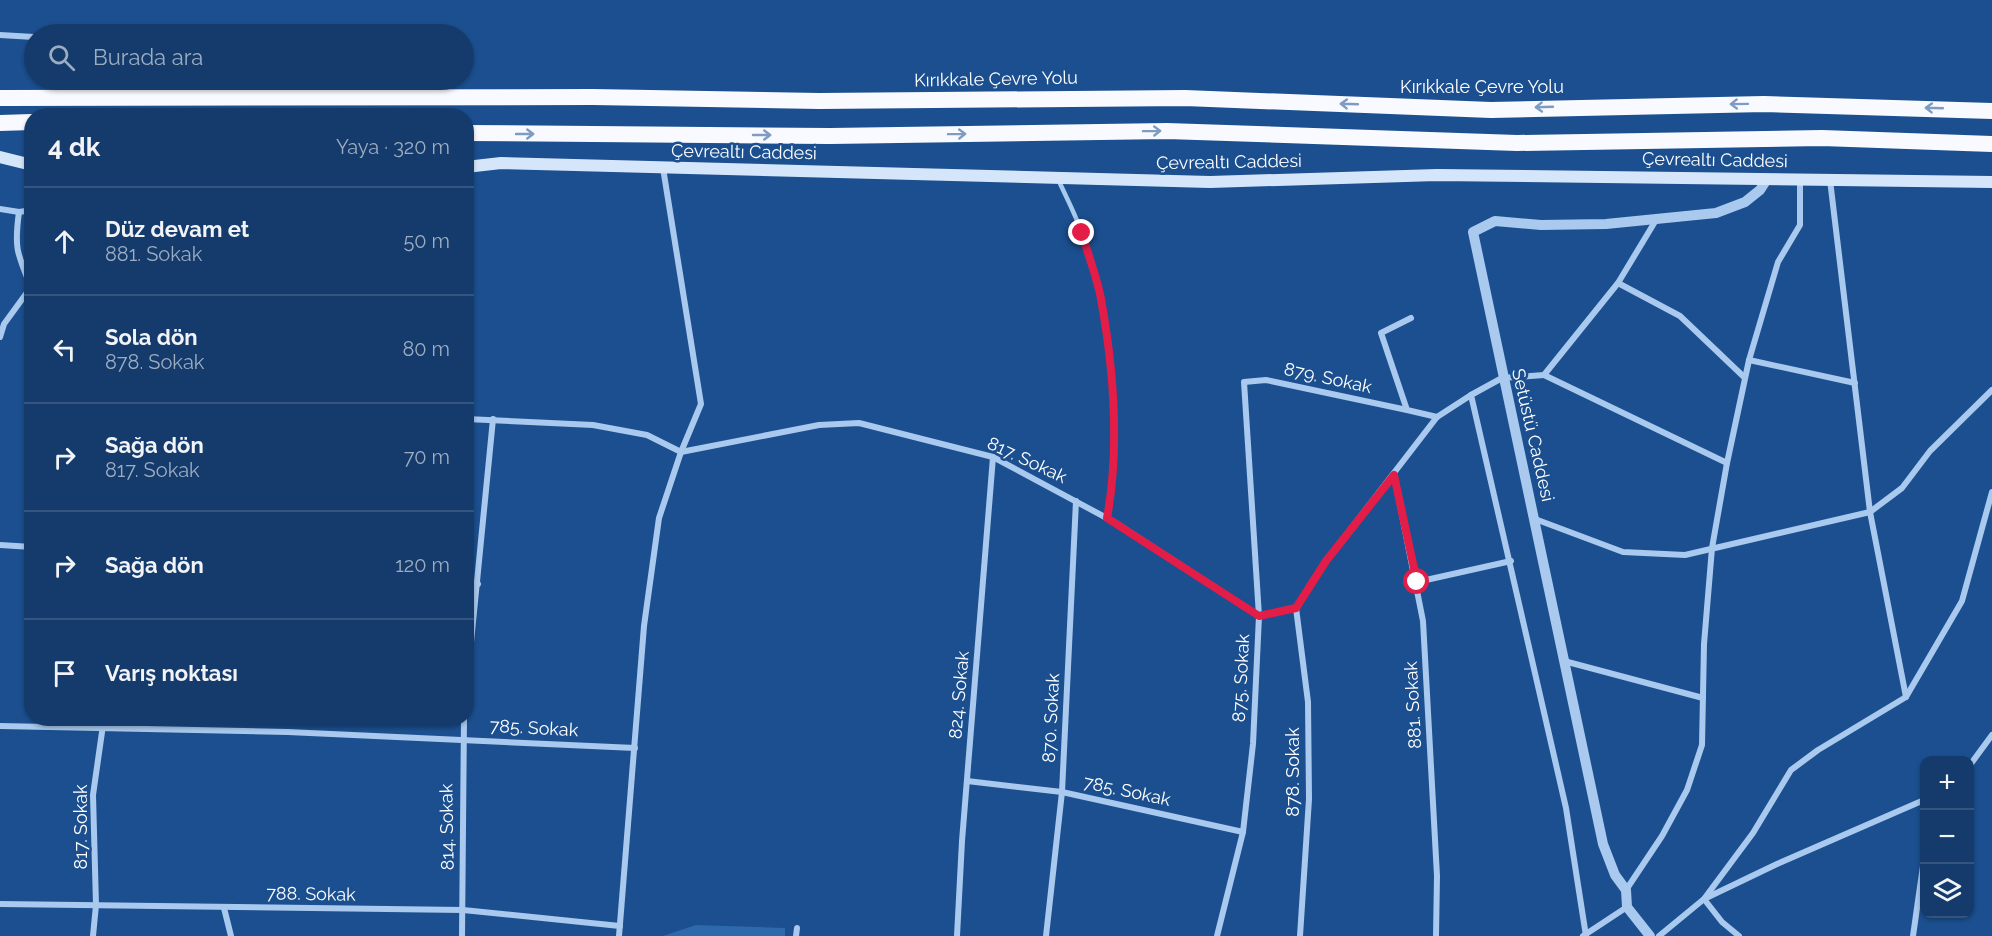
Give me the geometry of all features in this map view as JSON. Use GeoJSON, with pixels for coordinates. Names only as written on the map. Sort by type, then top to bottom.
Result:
{"type":"FeatureCollection","features":[{"type":"Feature","properties":{"kind":"highway","name":"Kırıkkale Çevre Yolu"},"geometry":{"type":"LineString","coordinates":[[0,98],[593,97],[819,101],[1185,98],[1491,110],[1764,104],[1992,111]]}},
{"type":"Feature","properties":{"kind":"highway"},"geometry":{"type":"LineString","coordinates":[[0,123],[24,122]]}},
{"type":"Feature","properties":{"kind":"highway"},"geometry":{"type":"LineString","coordinates":[[474,133],[830,136],[1167,131],[1495,143],[1822,138],[1992,144]]}},
{"type":"Feature","properties":{"kind":"main road"},"geometry":{"type":"LineString","coordinates":[[0,157],[24,163]]}},
{"type":"Feature","properties":{"kind":"main road","name":"Çevrealtı Caddesi"},"geometry":{"type":"LineString","coordinates":[[474,166],[501,163],[1210,182],[1437,175],[1992,182]]}},
{"type":"Feature","properties":{"kind":"street"},"geometry":{"type":"LineString","coordinates":[[0,35],[24,36]]}},
{"type":"Feature","properties":{"kind":"street"},"geometry":{"type":"LineString","coordinates":[[194,90],[194,98]]}},
{"type":"Feature","properties":{"kind":"street"},"geometry":{"type":"LineString","coordinates":[[620,936],[644,626],[659,518],[681,452],[701,404],[663,168]]}},
{"type":"Feature","properties":{"kind":"street","name":"Setüstü Caddesi"},"geometry":{"type":"LineString","coordinates":[[1627,907],[1626,890],[1615,875],[1603,844],[1535,519],[1502,378],[1473,232],[1495,221],[1552,225],[1656,220],[1716,213],[1745,202],[1760,190],[1767,179]]}},
{"type":"Feature","properties":{"kind":"street"},"geometry":{"type":"LineString","coordinates":[[1626,890],[1662,836],[1687,790],[1702,745],[1704,644],[1712,548],[1744,377],[1778,262],[1800,225],[1800,180]]}},
{"type":"Feature","properties":{"kind":"street"},"geometry":{"type":"LineString","coordinates":[[1830,180],[1870,512],[1906,697]]}},
{"type":"Feature","properties":{"kind":"street"},"geometry":{"type":"LineString","coordinates":[[0,208],[24,211]]}},
{"type":"Feature","properties":{"kind":"street"},"geometry":{"type":"LineString","coordinates":[[19,212],[15,240],[18,259],[24,271]]}},
{"type":"Feature","properties":{"kind":"street"},"geometry":{"type":"LineString","coordinates":[[1544,375],[1618,283],[1656,220]]}},
{"type":"Feature","properties":{"kind":"street"},"geometry":{"type":"LineString","coordinates":[[1618,283],[1680,316],[1744,377]]}},
{"type":"Feature","properties":{"kind":"street"},"geometry":{"type":"LineString","coordinates":[[0,337],[4,324],[24,296]]}},
{"type":"Feature","properties":{"kind":"street"},"geometry":{"type":"LineString","coordinates":[[1407,410],[1381,333],[1411,318]]}},
{"type":"Feature","properties":{"kind":"street"},"geometry":{"type":"LineString","coordinates":[[1749,360],[1855,383]]}},
{"type":"Feature","properties":{"kind":"street"},"geometry":{"type":"LineString","coordinates":[[1259,616],[1296,608],[1326,561],[1437,417],[1502,378],[1544,375],[1727,463]]}},
{"type":"Feature","properties":{"kind":"street","name":"879. Sokak"},"geometry":{"type":"LineString","coordinates":[[1244,382],[1266,380],[1437,417]]}},
{"type":"Feature","properties":{"kind":"street","name":"875. Sokak"},"geometry":{"type":"LineString","coordinates":[[1217,936],[1244,832],[1253,744],[1259,616],[1244,382]]}},
{"type":"Feature","properties":{"kind":"street"},"geometry":{"type":"LineString","coordinates":[[1535,519],[1623,552],[1685,555],[1870,512],[1902,488],[1930,451],[1992,390]]}},
{"type":"Feature","properties":{"kind":"street"},"geometry":{"type":"LineString","coordinates":[[1472,395],[1491,490],[1511,561],[1566,808],[1585,936],[1627,907],[1650,936]]}},
{"type":"Feature","properties":{"kind":"street"},"geometry":{"type":"LineString","coordinates":[[474,419],[593,425],[647,435],[681,452]]}},
{"type":"Feature","properties":{"kind":"street"},"geometry":{"type":"LineString","coordinates":[[474,620],[493,419]]}},
{"type":"Feature","properties":{"kind":"street","name":"817. Sokak"},"geometry":{"type":"LineString","coordinates":[[681,452],[819,424],[859,423],[993,457],[1107,518],[1259,616]]}},
{"type":"Feature","properties":{"kind":"street","name":"824. Sokak"},"geometry":{"type":"LineString","coordinates":[[957,936],[993,457]]}},
{"type":"Feature","properties":{"kind":"street","name":"881. Sokak"},"geometry":{"type":"LineString","coordinates":[[1394,475],[1424,621],[1437,876],[1436,936]]}},
{"type":"Feature","properties":{"kind":"street"},"geometry":{"type":"LineString","coordinates":[[1659,936],[1704,899],[1753,833],[1791,770],[1818,750],[1906,697],[1962,601],[1992,492]]}},
{"type":"Feature","properties":{"kind":"street","name":"870. Sokak"},"geometry":{"type":"LineString","coordinates":[[1046,936],[1062,792],[1076,501]]}},
{"type":"Feature","properties":{"kind":"street"},"geometry":{"type":"LineString","coordinates":[[0,545],[24,546]]}},
{"type":"Feature","properties":{"kind":"street"},"geometry":{"type":"LineString","coordinates":[[1417,582],[1511,561]]}},
{"type":"Feature","properties":{"kind":"street"},"geometry":{"type":"LineString","coordinates":[[474,584],[478,584]]}},
{"type":"Feature","properties":{"kind":"street","name":"878. Sokak"},"geometry":{"type":"LineString","coordinates":[[1296,608],[1308,702],[1309,799],[1300,936]]}},
{"type":"Feature","properties":{"kind":"street"},"geometry":{"type":"LineString","coordinates":[[1563,661],[1703,698]]}},
{"type":"Feature","properties":{"kind":"street","name":"785. Sokak"},"geometry":{"type":"LineString","coordinates":[[0,726],[288,732],[634,748]]}},
{"type":"Feature","properties":{"kind":"street","name":"817. Sokak"},"geometry":{"type":"LineString","coordinates":[[93,936],[96,905],[93,795],[103,726]]}},
{"type":"Feature","properties":{"kind":"street","name":"814. Sokak"},"geometry":{"type":"LineString","coordinates":[[462,936],[463,726]]}},
{"type":"Feature","properties":{"kind":"street"},"geometry":{"type":"LineString","coordinates":[[1974,760],[1992,735]]}},
{"type":"Feature","properties":{"kind":"street","name":"785. Sokak"},"geometry":{"type":"LineString","coordinates":[[967,781],[1062,792],[1244,832]]}},
{"type":"Feature","properties":{"kind":"street"},"geometry":{"type":"LineString","coordinates":[[1704,899],[1920,802]]}},
{"type":"Feature","properties":{"kind":"street"},"geometry":{"type":"LineString","coordinates":[[1913,936],[1923,864]]}},
{"type":"Feature","properties":{"kind":"street"},"geometry":{"type":"LineString","coordinates":[[1704,899],[1722,922],[1739,936]]}},
{"type":"Feature","properties":{"kind":"street","name":"788. Sokak"},"geometry":{"type":"LineString","coordinates":[[0,904],[463,910],[621,926]]}},
{"type":"Feature","properties":{"kind":"street"},"geometry":{"type":"LineString","coordinates":[[224,908],[231,936]]}},
{"type":"Feature","properties":{"kind":"street"},"geometry":{"type":"LineString","coordinates":[[796,936],[797,928]]}},
{"type":"Feature","properties":{"kind":"lane"},"geometry":{"type":"LineString","coordinates":[[1057,178],[1082,233],[1101,298],[1115,421],[1114,482],[1107,518]]}},
{"type":"Feature","properties":{"kind":"shaded area"},"geometry":{"type":"Polygon","coordinates":[[[696,925],[785,928],[785,936],[663,936],[696,925]]]}},
{"type":"Feature","properties":{"kind":"route"},"geometry":{"type":"LineString","coordinates":[[1082,233],[1101,298],[1115,421],[1114,482],[1107,518],[1259,616],[1296,608],[1326,561],[1394,475],[1417,582]]}}]}
